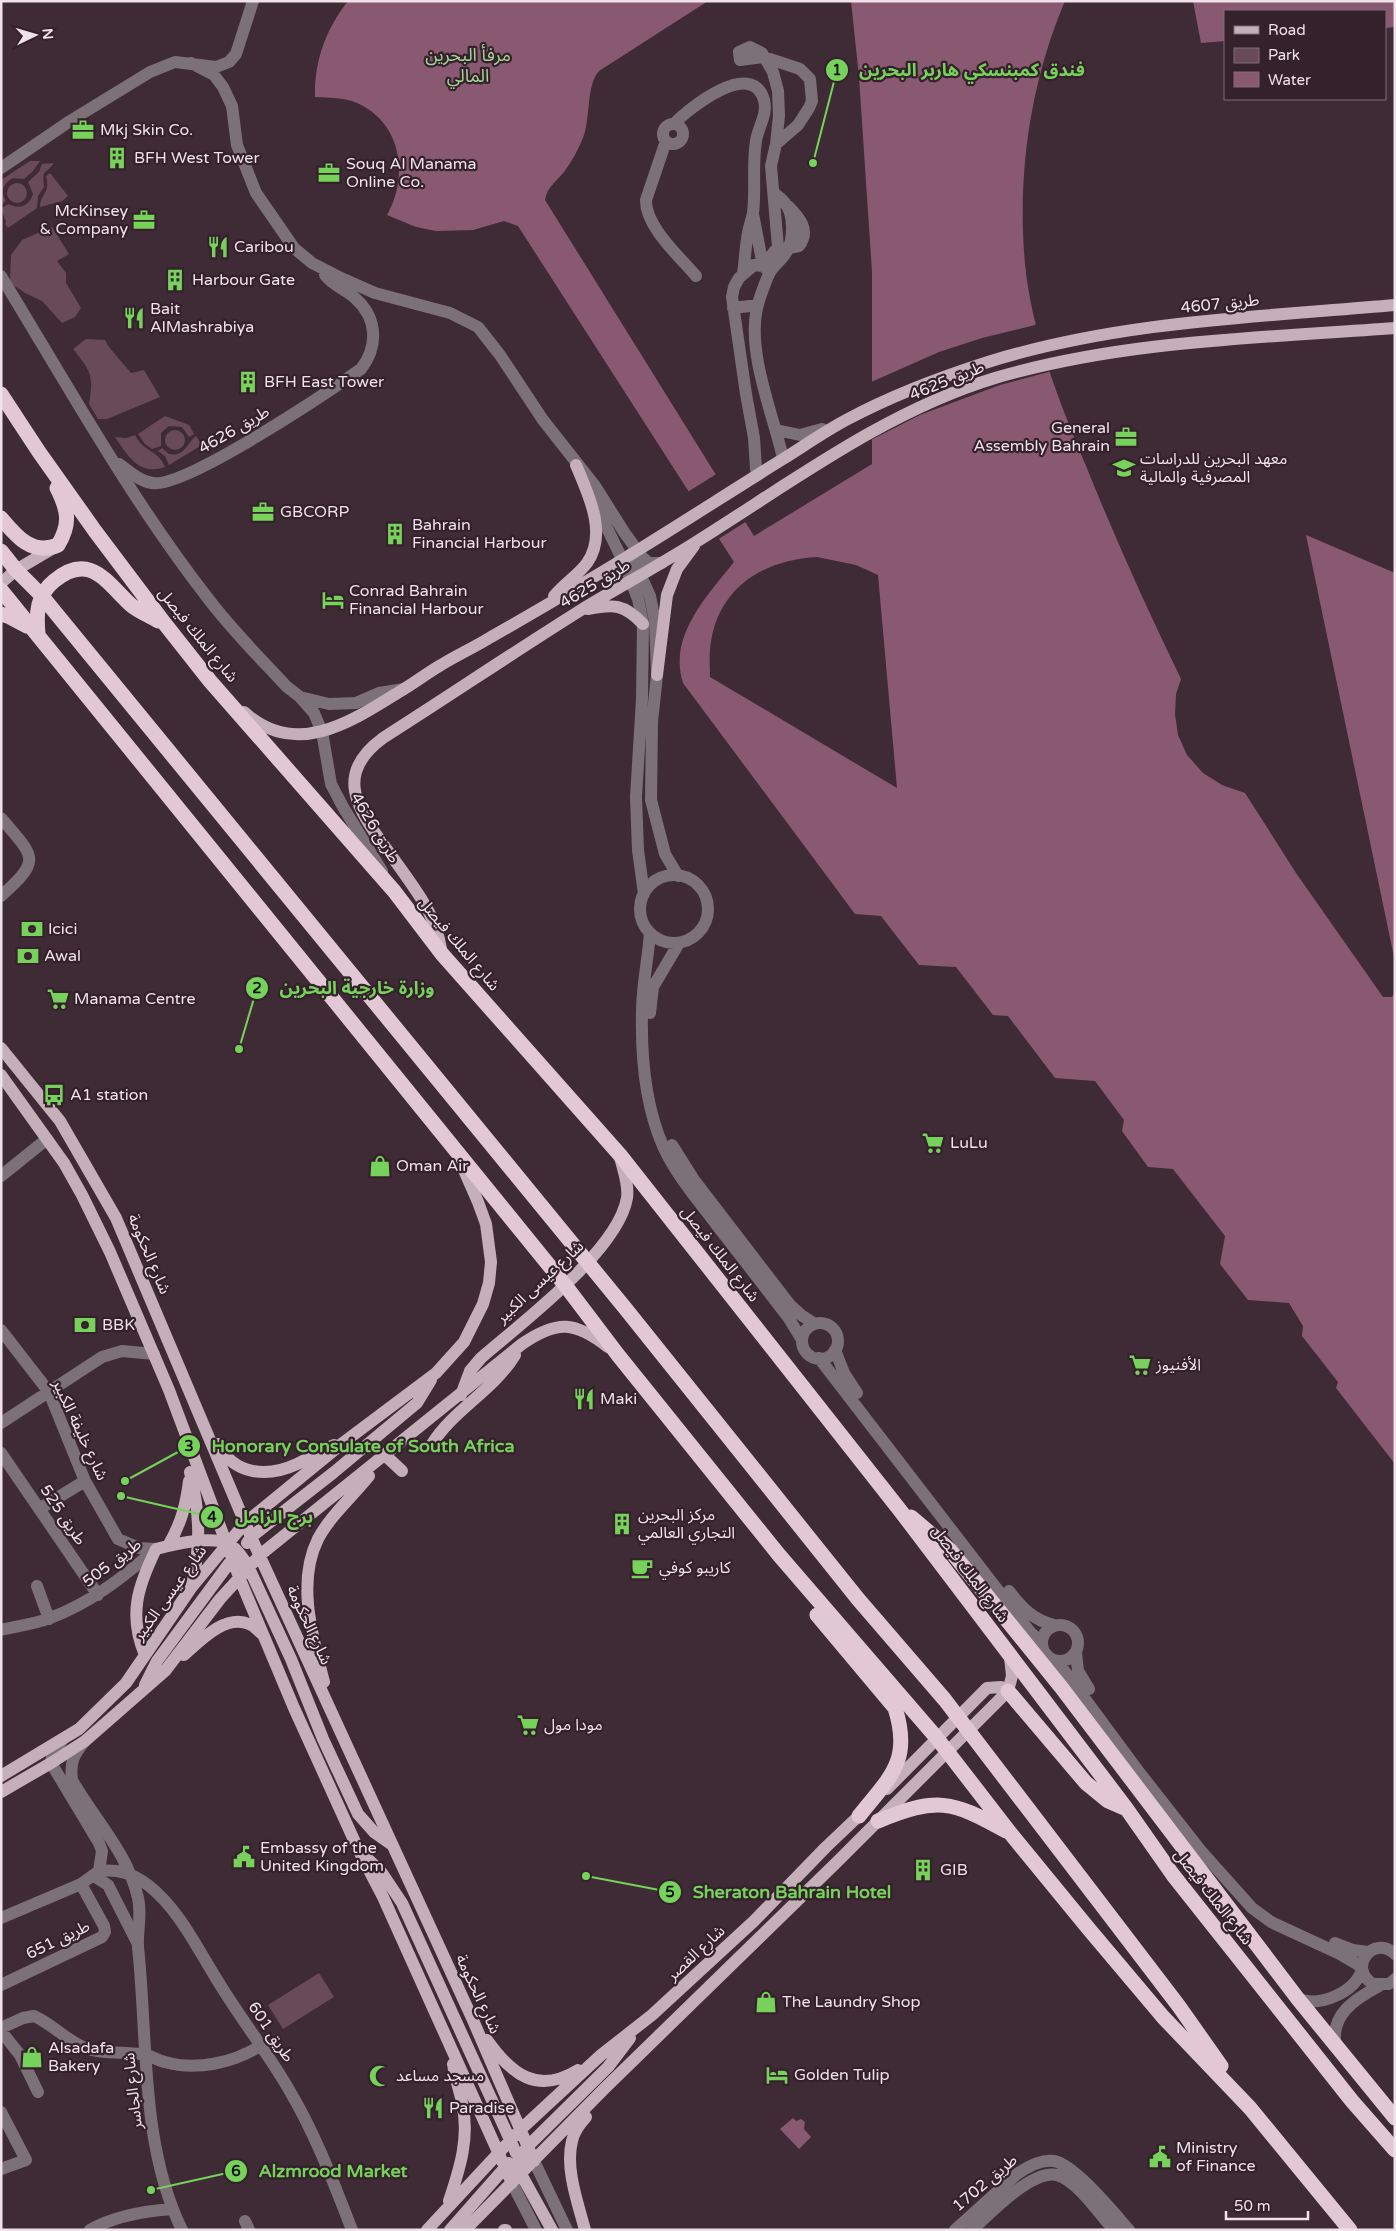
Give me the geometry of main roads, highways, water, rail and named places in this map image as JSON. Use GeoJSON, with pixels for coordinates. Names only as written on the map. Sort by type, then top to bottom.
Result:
{"type":"FeatureCollection","features":[{"type":"Feature","properties":{"kind":"highway","name":"شارع الملك فيصل"},"geometry":{"type":"LineString","coordinates":[[1,394],[39,452],[165,624],[210,681],[394,891],[442,954],[620,1155],[899,1509],[1126,1808],[1173,1875],[1352,2101],[1395,2150]]}},
{"type":"Feature","properties":{"kind":"highway"},"geometry":{"type":"LineString","coordinates":[[1,518],[19,539],[32,547],[42,549],[58,545],[68,525],[66,512],[60,493],[39,452]]}},
{"type":"Feature","properties":{"kind":"highway"},"geometry":{"type":"LineString","coordinates":[[1,551],[41,596],[588,1263],[858,1599],[970,1731],[1178,2005],[1250,2108]]}},
{"type":"Feature","properties":{"kind":"highway"},"geometry":{"type":"LineString","coordinates":[[38,633],[36,615],[41,596],[61,575],[74,570],[98,573],[115,586],[132,606],[165,624]]}},
{"type":"Feature","properties":{"kind":"highway"},"geometry":{"type":"LineString","coordinates":[[1,590],[38,633],[457,1154],[565,1285],[618,1355],[778,1555],[936,1737],[1011,1834],[1163,2017],[1250,2108],[1350,2230]]}},
{"type":"Feature","properties":{"kind":"highway"},"geometry":{"type":"LineString","coordinates":[[1,614],[10,616],[38,633]]}},
{"type":"Feature","properties":{"kind":"highway"},"geometry":{"type":"LineString","coordinates":[[899,1509],[938,1538],[990,1598],[1073,1702],[1298,1999],[1395,2118]]}},
{"type":"Feature","properties":{"kind":"highway"},"geometry":{"type":"LineString","coordinates":[[778,1555],[817,1615],[895,1708],[901,1726],[902,1745],[894,1772],[859,1816]]}},
{"type":"Feature","properties":{"kind":"highway"},"geometry":{"type":"LineString","coordinates":[[1008,1691],[1086,1783],[1108,1802],[1126,1808]]}},
{"type":"Feature","properties":{"kind":"highway"},"geometry":{"type":"LineString","coordinates":[[878,1821],[911,1808],[936,1804],[960,1808],[1011,1834]]}},
{"type":"Feature","properties":{"kind":"main road","name":"طريق 4607"},"geometry":{"type":"LineString","coordinates":[[1050,345],[1145,328],[1395,305]]}},
{"type":"Feature","properties":{"kind":"main road","name":"طريق 4625"},"geometry":{"type":"LineString","coordinates":[[442,954],[439,936],[422,900],[365,819],[357,802],[354,786],[357,767],[365,754],[383,738],[581,610],[662,563],[855,440],[943,398],[993,379],[1055,363],[1118,351],[1219,341],[1395,328]]}},
{"type":"Feature","properties":{"kind":"main road","name":"طريق 4625"},"geometry":{"type":"LineString","coordinates":[[210,681],[254,722],[272,731],[301,735],[322,732],[355,720],[441,665],[544,607],[698,513],[846,420],[866,410],[988,362],[1050,345]]}},
{"type":"Feature","properties":{"kind":"main road"},"geometry":{"type":"LineString","coordinates":[[544,607],[566,582],[582,569],[594,547],[596,521],[590,499],[576,465]]}},
{"type":"Feature","properties":{"kind":"main road"},"geometry":{"type":"LineString","coordinates":[[657,675],[667,595],[677,569],[704,536]]}},
{"type":"Feature","properties":{"kind":"main road"},"geometry":{"type":"LineString","coordinates":[[1,583],[16,570],[58,545]]}},
{"type":"Feature","properties":{"kind":"main road"},"geometry":{"type":"LineString","coordinates":[[581,610],[613,605],[628,610],[643,624]]}},
{"type":"Feature","properties":{"kind":"main road","name":"شارع الحكومة"},"geometry":{"type":"LineString","coordinates":[[1,1048],[60,1121],[98,1184],[132,1251],[251,1537],[472,2018],[520,2130],[517,2160]]}},
{"type":"Feature","properties":{"kind":"main road"},"geometry":{"type":"LineString","coordinates":[[1,1075],[47,1139],[82,1195],[110,1252],[154,1354],[227,1543],[248,1566],[358,1814],[374,1832],[393,1846]]}},
{"type":"Feature","properties":{"kind":"main road","name":"شارع عيسى الكبير"},"geometry":{"type":"LineString","coordinates":[[1,1776],[79,1729],[126,1683],[191,1588],[245,1523],[359,1430],[436,1372],[464,1342],[483,1304],[489,1283],[491,1262],[486,1224],[457,1154]]}},
{"type":"Feature","properties":{"kind":"main road","name":"شارع عيسى الكبير"},"geometry":{"type":"LineString","coordinates":[[461,1395],[470,1371],[481,1358],[565,1285],[588,1263],[609,1236],[627,1200],[628,1188],[620,1155]]}},
{"type":"Feature","properties":{"kind":"main road","name":"شارع عيسى الكبير"},"geometry":{"type":"LineString","coordinates":[[1,1792],[51,1764],[85,1741],[142,1689],[165,1671],[248,1566],[260,1555],[522,1344],[549,1329],[566,1326],[590,1333],[618,1355]]}},
{"type":"Feature","properties":{"kind":"main road"},"geometry":{"type":"LineString","coordinates":[[432,1444],[446,1426],[496,1382],[522,1344]]}},
{"type":"Feature","properties":{"kind":"main road"},"geometry":{"type":"LineString","coordinates":[[142,1689],[157,1660],[251,1537],[416,1403],[436,1372]]}},
{"type":"Feature","properties":{"kind":"main road"},"geometry":{"type":"LineString","coordinates":[[186,1383],[222,1452],[246,1470],[262,1473],[283,1470],[299,1464],[319,1451],[344,1442]]}},
{"type":"Feature","properties":{"kind":"main road"},"geometry":{"type":"LineString","coordinates":[[376,1417],[400,1444]]}},
{"type":"Feature","properties":{"kind":"main road"},"geometry":{"type":"LineString","coordinates":[[359,1430],[382,1458],[402,1470]]}},
{"type":"Feature","properties":{"kind":"main road"},"geometry":{"type":"LineString","coordinates":[[145,1655],[146,1583],[162,1548],[178,1529],[185,1511],[190,1472],[189,1441]]}},
{"type":"Feature","properties":{"kind":"main road"},"geometry":{"type":"LineString","coordinates":[[331,1712],[311,1636],[308,1608],[309,1579],[313,1556],[318,1539],[382,1458]]}},
{"type":"Feature","properties":{"kind":"main road"},"geometry":{"type":"LineString","coordinates":[[190,1472],[197,1499],[199,1540],[191,1588]]}},
{"type":"Feature","properties":{"kind":"main road"},"geometry":{"type":"LineString","coordinates":[[245,1523],[237,1555],[239,1577],[264,1636],[359,1852],[383,1898],[451,2052],[498,2151],[517,2160]]}},
{"type":"Feature","properties":{"kind":"main road"},"geometry":{"type":"LineString","coordinates":[[162,1548],[199,1540],[227,1543]]}},
{"type":"Feature","properties":{"kind":"main road"},"geometry":{"type":"LineString","coordinates":[[165,1671],[213,1630],[233,1622],[250,1624],[264,1636]]}},
{"type":"Feature","properties":{"kind":"main road"},"geometry":{"type":"LineString","coordinates":[[1008,1691],[1012,1676],[1010,1657]]}},
{"type":"Feature","properties":{"kind":"main road","name":"شارع القصر"},"geometry":{"type":"LineString","coordinates":[[427,2230],[498,2151],[601,2055],[641,2024],[754,1921],[987,1688],[996,1686],[1008,1691],[970,1731],[605,2088],[534,2161],[517,2160]]}},
{"type":"Feature","properties":{"kind":"main road"},"geometry":{"type":"LineString","coordinates":[[359,1852],[382,1873],[402,1903],[517,2160],[552,2230]]}},
{"type":"Feature","properties":{"kind":"main road"},"geometry":{"type":"LineString","coordinates":[[472,2018],[505,2064],[525,2077],[554,2081],[566,2077],[601,2055]]}},
{"type":"Feature","properties":{"kind":"main road"},"geometry":{"type":"LineString","coordinates":[[450,2230],[608,2067],[641,2024]]}},
{"type":"Feature","properties":{"kind":"main road"},"geometry":{"type":"LineString","coordinates":[[447,2206],[463,2157],[464,2131],[462,2103],[455,2080],[451,2052]]}},
{"type":"Feature","properties":{"kind":"main road"},"geometry":{"type":"LineString","coordinates":[[585,2230],[570,2161],[572,2140],[577,2128],[600,2099],[605,2088]]}},
{"type":"Feature","properties":{"kind":"main road"},"geometry":{"type":"LineString","coordinates":[[465,2230],[512,2183],[517,2160]]}},
{"type":"Feature","properties":{"kind":"water"},"geometry":{"type":"Polygon","coordinates":[[[348,1],[708,1],[599,71],[592,84],[583,138],[575,155],[550,188],[545,200],[754,536],[872,464],[872,272],[859,77],[851,1],[1065,1],[1043,64],[1035,97],[1025,163],[1023,197],[1025,264],[1034,316],[1048,367],[1108,520],[1181,679],[1176,694],[1175,714],[1178,735],[1187,755],[1203,773],[1222,785],[1245,793],[1296,873],[1383,997],[1392,997],[1395,991],[1395,1464],[1336,1388],[1338,1382],[1302,1336],[1303,1326],[1289,1303],[1248,1300],[1220,1264],[1225,1236],[1173,1169],[1148,1167],[1122,1131],[1124,1120],[1095,1081],[1055,1078],[1008,1016],[993,1015],[956,967],[919,965],[881,916],[855,914],[683,683],[680,666],[681,649],[685,633],[702,603],[734,562],[518,226],[504,221],[473,230],[436,231],[416,227],[387,215],[394,200],[399,168],[397,152],[392,137],[384,123],[372,112],[352,101],[315,97],[319,58],[333,23],[348,1]],[[817,557],[797,559],[777,564],[744,582],[731,595],[721,611],[714,629],[710,653],[710,677],[897,788],[878,575],[856,565],[817,557]]]}},
{"type":"Feature","properties":{"kind":"water"},"geometry":{"type":"Polygon","coordinates":[[[1193,1],[1395,1],[1395,27],[1386,28],[1386,10],[1224,10],[1224,41],[1201,43],[1193,1]]]}},
{"type":"Feature","properties":{"kind":"water"},"geometry":{"type":"Polygon","coordinates":[[[1306,535],[1395,573],[1395,964],[1394,957],[1306,535]]]}},
{"type":"Feature","properties":{"kind":"water"},"geometry":{"type":"Polygon","coordinates":[[[793,2118],[796,2121],[801,2119],[805,2122],[804,2129],[811,2137],[799,2149],[780,2129],[793,2118]]]}},
{"type":"Feature","properties":{"kind":"place","name":"Mkj Skin Co."},"geometry":{"type":"Point","coordinates":[83,130]}},
{"type":"Feature","properties":{"kind":"place","name":"BFH West Tower"},"geometry":{"type":"Point","coordinates":[117,158]}},
{"type":"Feature","properties":{"kind":"place","name":"فندق كمبنسكي هاربر البحرين"},"geometry":{"type":"Point","coordinates":[813,163]}},
{"type":"Feature","properties":{"kind":"place","name":"Souq Al Manama Online Co."},"geometry":{"type":"Point","coordinates":[329,173]}},
{"type":"Feature","properties":{"kind":"place","name":"McKinsey & Company"},"geometry":{"type":"Point","coordinates":[144,220]}},
{"type":"Feature","properties":{"kind":"place","name":"Caribou"},"geometry":{"type":"Point","coordinates":[218,247]}},
{"type":"Feature","properties":{"kind":"place","name":"Harbour Gate"},"geometry":{"type":"Point","coordinates":[175,280]}},
{"type":"Feature","properties":{"kind":"place","name":"Bait AlMashrabiya"},"geometry":{"type":"Point","coordinates":[134,318]}},
{"type":"Feature","properties":{"kind":"place","name":"BFH East Tower"},"geometry":{"type":"Point","coordinates":[248,382]}},
{"type":"Feature","properties":{"kind":"place","name":"General Assembly Bahrain"},"geometry":{"type":"Point","coordinates":[1126,437]}},
{"type":"Feature","properties":{"kind":"place","name":"معهد البحرين للدراسات المصرفية والمالية"},"geometry":{"type":"Point","coordinates":[1124,468]}},
{"type":"Feature","properties":{"kind":"place","name":"GBCORP"},"geometry":{"type":"Point","coordinates":[263,512]}},
{"type":"Feature","properties":{"kind":"place","name":"Bahrain Financial Harbour"},"geometry":{"type":"Point","coordinates":[395,534]}},
{"type":"Feature","properties":{"kind":"place","name":"Conrad Bahrain Financial Harbour"},"geometry":{"type":"Point","coordinates":[333,600]}},
{"type":"Feature","properties":{"kind":"place","name":"Icici"},"geometry":{"type":"Point","coordinates":[32,929]}},
{"type":"Feature","properties":{"kind":"place","name":"Awal"},"geometry":{"type":"Point","coordinates":[28,956]}},
{"type":"Feature","properties":{"kind":"place","name":"Manama Centre"},"geometry":{"type":"Point","coordinates":[58,999]}},
{"type":"Feature","properties":{"kind":"place","name":"وزارة خارجية البحرين"},"geometry":{"type":"Point","coordinates":[239,1049]}},
{"type":"Feature","properties":{"kind":"place","name":"A1 station"},"geometry":{"type":"Point","coordinates":[54,1095]}},
{"type":"Feature","properties":{"kind":"place","name":"LuLu"},"geometry":{"type":"Point","coordinates":[933,1143]}},
{"type":"Feature","properties":{"kind":"place","name":"Oman Air"},"geometry":{"type":"Point","coordinates":[380,1166]}},
{"type":"Feature","properties":{"kind":"place","name":"BBK"},"geometry":{"type":"Point","coordinates":[85,1325]}},
{"type":"Feature","properties":{"kind":"place","name":"الأفنيوز"},"geometry":{"type":"Point","coordinates":[1140,1365]}},
{"type":"Feature","properties":{"kind":"place","name":"Maki"},"geometry":{"type":"Point","coordinates":[584,1399]}},
{"type":"Feature","properties":{"kind":"place","name":"Honorary Consulate of South Africa"},"geometry":{"type":"Point","coordinates":[125,1481]}},
{"type":"Feature","properties":{"kind":"place","name":"برج الزامل"},"geometry":{"type":"Point","coordinates":[121,1496]}},
{"type":"Feature","properties":{"kind":"place","name":"مركز البحرين التجاري العالمي"},"geometry":{"type":"Point","coordinates":[622,1524]}},
{"type":"Feature","properties":{"kind":"place","name":"كاريبو كوفي"},"geometry":{"type":"Point","coordinates":[642,1568]}},
{"type":"Feature","properties":{"kind":"place","name":"مودا مول"},"geometry":{"type":"Point","coordinates":[528,1725]}},
{"type":"Feature","properties":{"kind":"place","name":"Embassy of the United Kingdom"},"geometry":{"type":"Point","coordinates":[244,1857]}},
{"type":"Feature","properties":{"kind":"place","name":"GIB"},"geometry":{"type":"Point","coordinates":[923,1870]}},
{"type":"Feature","properties":{"kind":"place","name":"Sheraton Bahrain Hotel"},"geometry":{"type":"Point","coordinates":[586,1876]}},
{"type":"Feature","properties":{"kind":"place","name":"The Laundry Shop"},"geometry":{"type":"Point","coordinates":[766,2002]}},
{"type":"Feature","properties":{"kind":"place","name":"Alsadafa Bakery"},"geometry":{"type":"Point","coordinates":[32,2057]}},
{"type":"Feature","properties":{"kind":"place","name":"Golden Tulip"},"geometry":{"type":"Point","coordinates":[777,2075]}},
{"type":"Feature","properties":{"kind":"place","name":"مسجد مساعد"},"geometry":{"type":"Point","coordinates":[380,2076]}},
{"type":"Feature","properties":{"kind":"place","name":"Paradise"},"geometry":{"type":"Point","coordinates":[433,2108]}},
{"type":"Feature","properties":{"kind":"place","name":"Ministry of Finance"},"geometry":{"type":"Point","coordinates":[1160,2157]}},
{"type":"Feature","properties":{"kind":"place","name":"Alzmrood Market"},"geometry":{"type":"Point","coordinates":[151,2190]}},
{"type":"Feature","properties":{"kind":"district","name":"مرفأ البحرين المالي"},"geometry":{"type":"Point","coordinates":[468,65]}}]}
